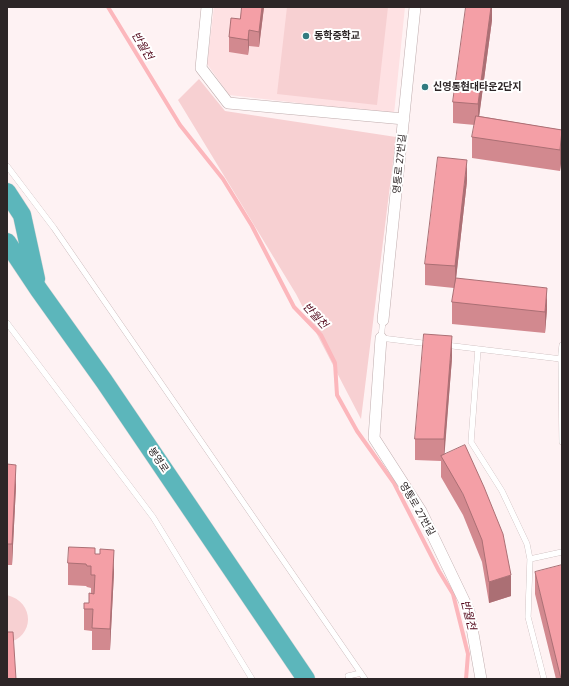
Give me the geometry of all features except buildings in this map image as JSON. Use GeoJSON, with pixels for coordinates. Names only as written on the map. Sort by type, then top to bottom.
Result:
{"type":"FeatureCollection","features":[{"type":"Feature","properties":{"kind":"highway"},"geometry":{"type":"LineString","coordinates":[[7,192],[22,215],[38,290]]}},
{"type":"Feature","properties":{"kind":"highway","name":"봉영로"},"geometry":{"type":"LineString","coordinates":[[7,242],[38,290],[104,381],[306,679]]}},
{"type":"Feature","properties":{"kind":"highway"},"geometry":{"type":"LineString","coordinates":[[7,264],[38,290]]}},
{"type":"Feature","properties":{"kind":"street"},"geometry":{"type":"LineString","coordinates":[[207,7],[201,68],[228,103],[404,120]]}},
{"type":"Feature","properties":{"kind":"street","name":"영통로 27번길"},"geometry":{"type":"LineString","coordinates":[[383,320],[415,7]]}},
{"type":"Feature","properties":{"kind":"street","name":"영통로 27번길"},"geometry":{"type":"LineString","coordinates":[[381,338],[374,438],[420,511],[469,610],[481,679]]}},
{"type":"Feature","properties":{"kind":"lane"},"geometry":{"type":"LineString","coordinates":[[7,166],[54,228],[365,679]]}},
{"type":"Feature","properties":{"kind":"lane"},"geometry":{"type":"LineString","coordinates":[[383,320],[381,338],[561,359]]}},
{"type":"Feature","properties":{"kind":"lane"},"geometry":{"type":"LineString","coordinates":[[7,323],[153,517],[252,679]]}},
{"type":"Feature","properties":{"kind":"lane"},"geometry":{"type":"LineString","coordinates":[[562,344],[562,442]]}},
{"type":"Feature","properties":{"kind":"lane"},"geometry":{"type":"LineString","coordinates":[[478,349],[471,442],[502,491],[527,544],[530,559],[528,617],[544,679]]}},
{"type":"Feature","properties":{"kind":"lane"},"geometry":{"type":"LineString","coordinates":[[530,559],[562,552]]}},
{"type":"Feature","properties":{"kind":"lane"},"geometry":{"type":"LineString","coordinates":[[348,676],[361,673]]}},
{"type":"Feature","properties":{"kind":"shaded area","name":"동학중학교"},"geometry":{"type":"Polygon","coordinates":[[[214,7],[405,7],[394,114],[229,95],[207,64],[214,7]]]}},
{"type":"Feature","properties":{"kind":"shaded area"},"geometry":{"type":"Polygon","coordinates":[[[287,7],[388,7],[377,105],[277,94],[287,7]]]}},
{"type":"Feature","properties":{"kind":"shaded area"},"geometry":{"type":"Polygon","coordinates":[[[199,79],[225,111],[396,137],[361,419],[296,294],[178,100],[199,79]]]}},
{"type":"Feature","properties":{"kind":"shaded area"},"geometry":{"type":"Polygon","coordinates":[[[7,595],[16,599],[23,605],[27,612],[28,619],[27,627],[23,634],[16,640],[7,643],[7,595]]]}},
{"type":"Feature","properties":{"kind":"waterway","name":"반월천"},"geometry":{"type":"LineString","coordinates":[[108,7],[180,125],[223,179],[252,226],[294,307],[321,335],[335,363],[337,395],[357,431],[394,483],[439,571],[453,594],[468,654],[466,679]]}},
{"type":"Feature","properties":{"kind":"place","name":"동학중학교"},"geometry":{"type":"Point","coordinates":[306,36]}},
{"type":"Feature","properties":{"kind":"place","name":"신영통현대타운2단지"},"geometry":{"type":"Point","coordinates":[425,87]}}]}
